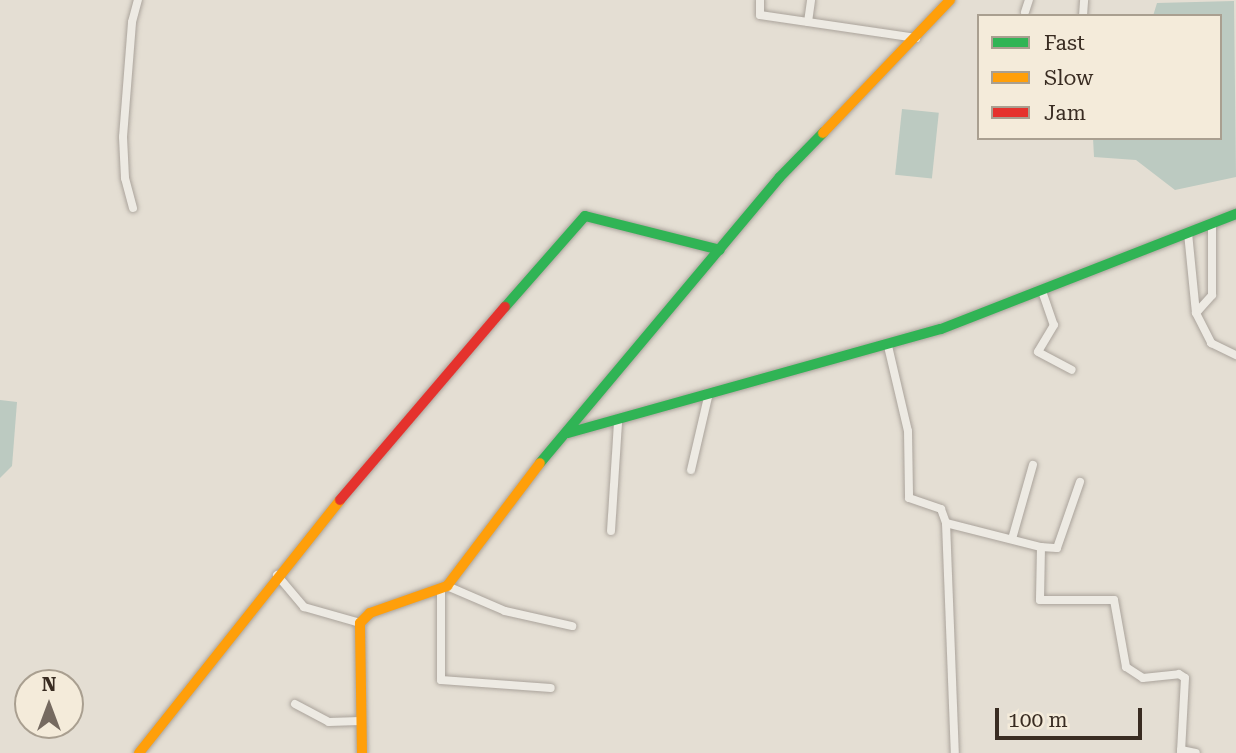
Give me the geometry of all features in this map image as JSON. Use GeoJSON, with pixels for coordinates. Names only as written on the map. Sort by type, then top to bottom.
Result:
{"type":"FeatureCollection","features":[{"type":"Feature","properties":{"kind":"street"},"geometry":{"type":"LineString","coordinates":[[133,208],[125,178],[123,128],[132,22],[138,0]]}},
{"type":"Feature","properties":{"kind":"street"},"geometry":{"type":"LineString","coordinates":[[760,0],[760,15],[916,38]]}},
{"type":"Feature","properties":{"kind":"street"},"geometry":{"type":"LineString","coordinates":[[808,22],[811,0]]}},
{"type":"Feature","properties":{"kind":"street"},"geometry":{"type":"LineString","coordinates":[[362,753],[360,623],[370,613],[444,588],[523,482],[600,396],[780,177],[950,0]]}},
{"type":"Feature","properties":{"kind":"street"},"geometry":{"type":"LineString","coordinates":[[1025,12],[1029,0]]}},
{"type":"Feature","properties":{"kind":"street"},"geometry":{"type":"LineString","coordinates":[[568,433],[618,422],[888,346],[1042,290],[1236,214]]}},
{"type":"Feature","properties":{"kind":"street"},"geometry":{"type":"LineString","coordinates":[[139,753],[276,575],[585,216],[720,250]]}},
{"type":"Feature","properties":{"kind":"street"},"geometry":{"type":"LineString","coordinates":[[1196,313],[1212,295],[1212,224]]}},
{"type":"Feature","properties":{"kind":"street"},"geometry":{"type":"LineString","coordinates":[[1188,233],[1196,313],[1211,343],[1236,355]]}},
{"type":"Feature","properties":{"kind":"street"},"geometry":{"type":"LineString","coordinates":[[1042,290],[1054,325],[1038,352],[1072,370]]}},
{"type":"Feature","properties":{"kind":"street"},"geometry":{"type":"LineString","coordinates":[[888,346],[908,431],[909,498],[941,509],[946,523],[955,753]]}},
{"type":"Feature","properties":{"kind":"street"},"geometry":{"type":"LineString","coordinates":[[691,470],[708,397]]}},
{"type":"Feature","properties":{"kind":"street"},"geometry":{"type":"LineString","coordinates":[[611,531],[618,422]]}},
{"type":"Feature","properties":{"kind":"street"},"geometry":{"type":"LineString","coordinates":[[1012,539],[1033,465]]}},
{"type":"Feature","properties":{"kind":"street"},"geometry":{"type":"LineString","coordinates":[[946,523],[1041,548],[1057,548],[1080,482]]}},
{"type":"Feature","properties":{"kind":"street"},"geometry":{"type":"LineString","coordinates":[[1041,548],[1040,600],[1112,598],[1126,667],[1143,677],[1184,677],[1181,752],[1196,753]]}},
{"type":"Feature","properties":{"kind":"street"},"geometry":{"type":"LineString","coordinates":[[276,575],[304,607],[360,623]]}},
{"type":"Feature","properties":{"kind":"street"},"geometry":{"type":"LineString","coordinates":[[444,588],[505,611],[572,626]]}},
{"type":"Feature","properties":{"kind":"street"},"geometry":{"type":"LineString","coordinates":[[444,588],[441,680],[551,688]]}},
{"type":"Feature","properties":{"kind":"street"},"geometry":{"type":"LineString","coordinates":[[295,704],[330,722],[360,722]]}},
{"type":"Feature","properties":{"kind":"shaded area"},"geometry":{"type":"Polygon","coordinates":[[[1234,1],[1236,177],[1175,190],[1136,160],[1094,157],[1093,140],[1222,140],[1222,14],[1154,14],[1157,3],[1234,1]]]}},
{"type":"Feature","properties":{"kind":"shaded area"},"geometry":{"type":"Polygon","coordinates":[[[902,109],[939,113],[932,179],[895,175],[902,109]]]}},
{"type":"Feature","properties":{"kind":"shaded area"},"geometry":{"type":"Polygon","coordinates":[[[0,400],[17,402],[12,466],[0,478],[0,400]]]}},
{"type":"Feature","properties":{"kind":"traffic: fast"},"geometry":{"type":"LineString","coordinates":[[540,463],[780,177],[823,133]]}},
{"type":"Feature","properties":{"kind":"traffic: fast"},"geometry":{"type":"LineString","coordinates":[[568,433],[941,329],[1236,214]]}},
{"type":"Feature","properties":{"kind":"traffic: fast"},"geometry":{"type":"LineString","coordinates":[[505,307],[585,216],[720,250]]}},
{"type":"Feature","properties":{"kind":"traffic: slow"},"geometry":{"type":"LineString","coordinates":[[823,133],[950,0]]}},
{"type":"Feature","properties":{"kind":"traffic: slow"},"geometry":{"type":"LineString","coordinates":[[362,753],[360,623],[370,613],[447,586],[540,463]]}},
{"type":"Feature","properties":{"kind":"traffic: slow"},"geometry":{"type":"LineString","coordinates":[[139,753],[340,500]]}},
{"type":"Feature","properties":{"kind":"traffic: jam"},"geometry":{"type":"LineString","coordinates":[[340,500],[505,307]]}}]}
